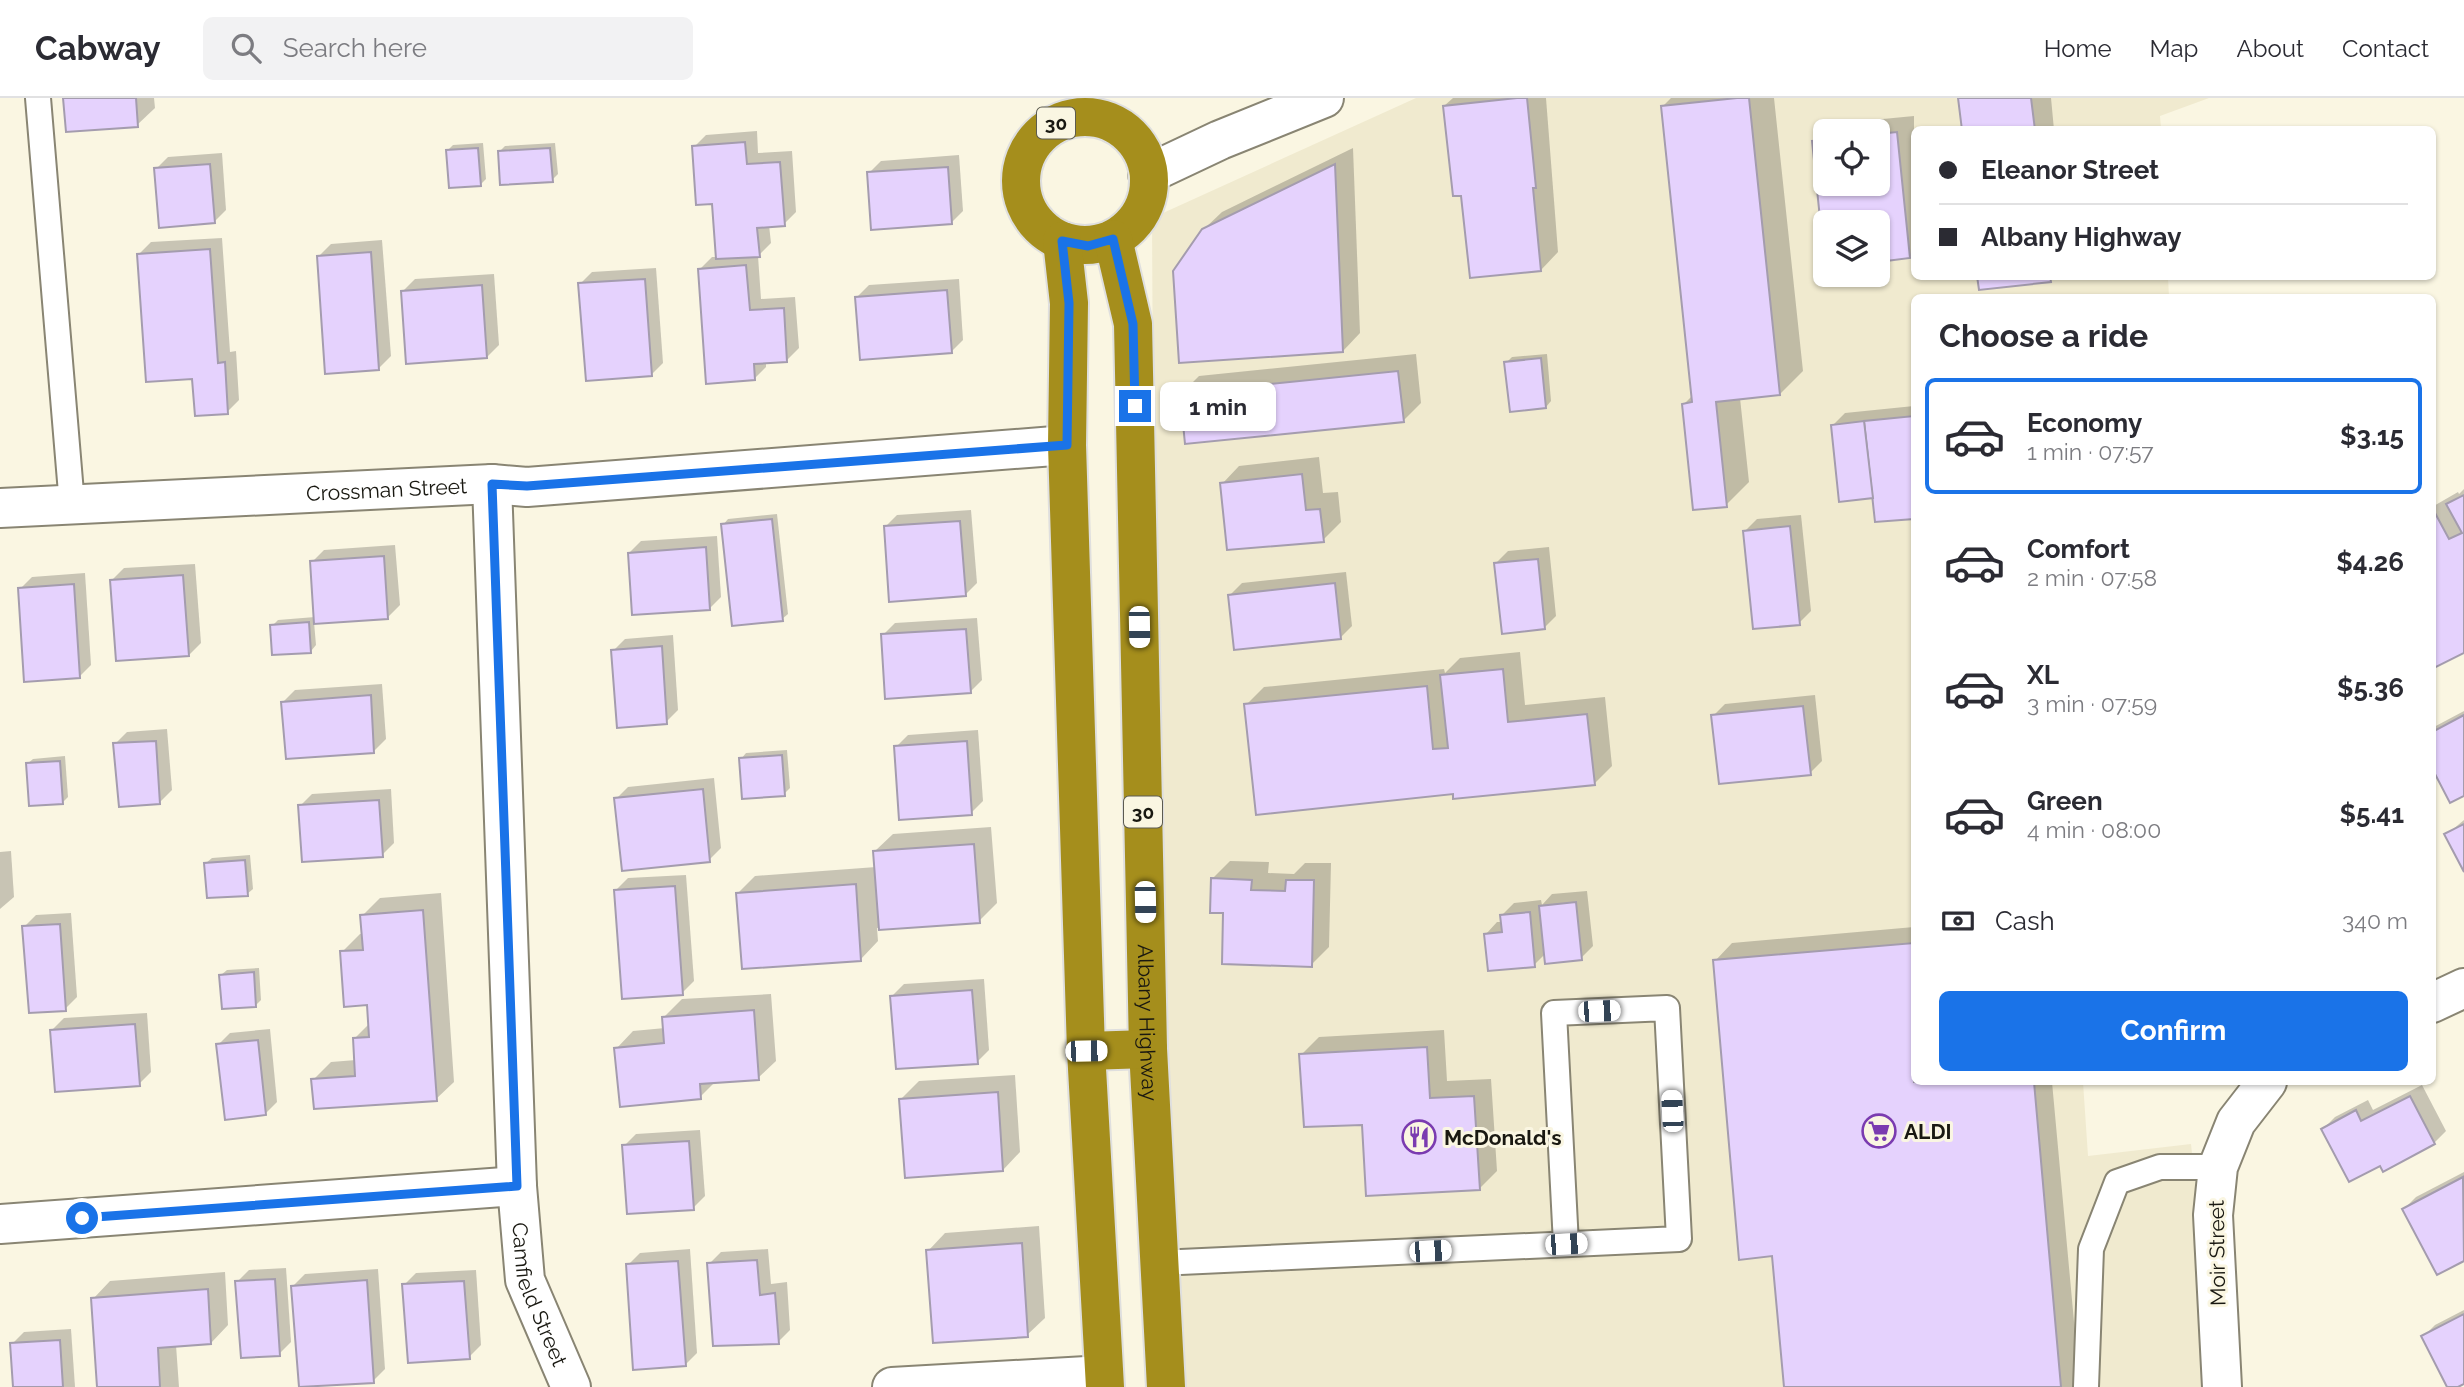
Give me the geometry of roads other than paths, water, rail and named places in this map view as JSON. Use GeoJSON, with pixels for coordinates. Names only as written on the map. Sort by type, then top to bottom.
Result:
{"type":"FeatureCollection","features":[{"type":"Feature","properties":{"kind":"highway","name":"30"},"geometry":{"type":"LineString","coordinates":[[1062,241],[1051,236],[1034,221],[1021,190],[1020,178],[1025,156],[1048,114],[1068,119],[1080,117],[1105,120],[1116,112],[1145,159],[1148,174]]}},
{"type":"Feature","properties":{"kind":"highway"},"geometry":{"type":"LineString","coordinates":[[1105,1381],[1086,1051],[1067,445],[1069,303],[1062,241],[1088,246],[1113,239],[1133,223],[1143,208],[1148,191],[1148,174]]}},
{"type":"Feature","properties":{"kind":"highway","name":"Albany Highway"},"geometry":{"type":"LineString","coordinates":[[1113,239],[1133,324],[1148,1049],[1167,1387]]}},
{"type":"Feature","properties":{"kind":"highway"},"geometry":{"type":"LineString","coordinates":[[1086,1051],[1148,1049]]}},
{"type":"Feature","properties":{"kind":"street"},"geometry":{"type":"LineString","coordinates":[[1148,174],[1220,140],[1324,98]]}},
{"type":"Feature","properties":{"kind":"street","name":"Crossman Street"},"geometry":{"type":"LineString","coordinates":[[0,508],[492,484],[527,486],[1067,445]]}},
{"type":"Feature","properties":{"kind":"street","name":"Camfield Street"},"geometry":{"type":"LineString","coordinates":[[492,484],[517,1186],[525,1280],[571,1387]]}},
{"type":"Feature","properties":{"kind":"street","name":"Moir Street"},"geometry":{"type":"LineString","coordinates":[[2222,1387],[2213,1215],[2218,1167],[2236,1122],[2265,1085]]}},
{"type":"Feature","properties":{"kind":"street"},"geometry":{"type":"LineString","coordinates":[[0,1224],[517,1186]]}},
{"type":"Feature","properties":{"kind":"street"},"geometry":{"type":"LineString","coordinates":[[892,1387],[1105,1381]]}},
{"type":"Feature","properties":{"kind":"lane"},"geometry":{"type":"LineString","coordinates":[[38,98],[72,505]]}},
{"type":"Feature","properties":{"kind":"lane"},"geometry":{"type":"LineString","coordinates":[[1159,1263],[1679,1239],[1667,1008],[1554,1013],[1566,1244]]}},
{"type":"Feature","properties":{"kind":"lane"},"geometry":{"type":"LineString","coordinates":[[2086,1387],[2091,1249],[2117,1182],[2160,1167],[2218,1167]]}},
{"type":"Feature","properties":{"kind":"place","name":"ALDI"},"geometry":{"type":"Point","coordinates":[1879,1131]}},
{"type":"Feature","properties":{"kind":"place","name":"McDonald's"},"geometry":{"type":"Point","coordinates":[1419,1137]}}]}
